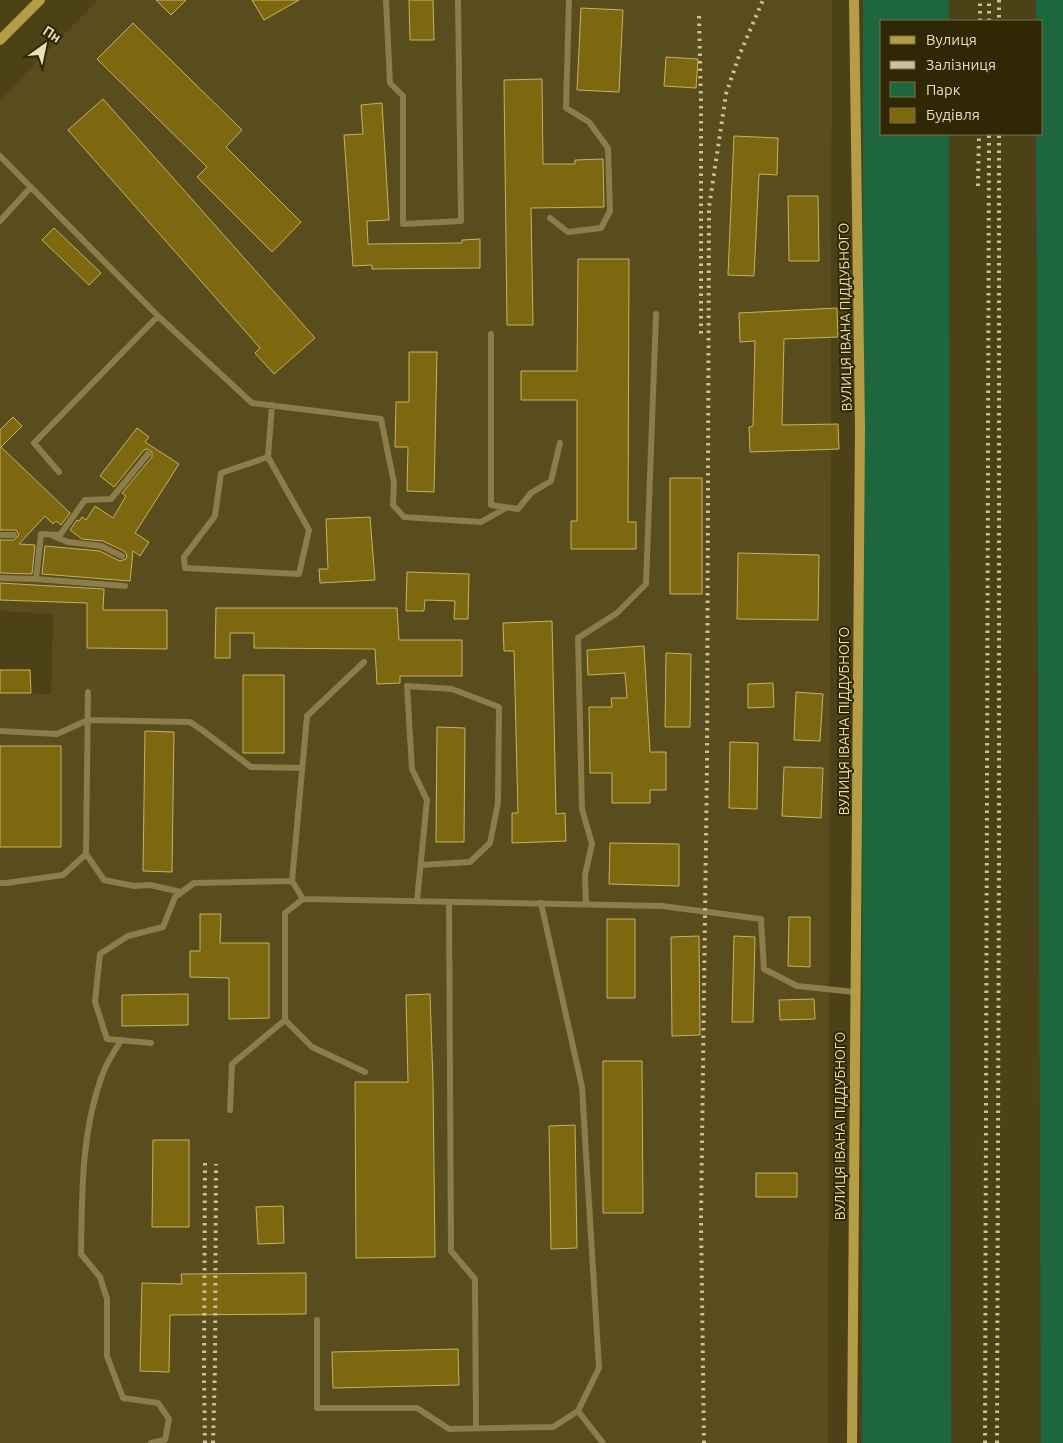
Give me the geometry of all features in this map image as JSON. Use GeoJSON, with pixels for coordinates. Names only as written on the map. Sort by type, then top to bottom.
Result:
{"type":"FeatureCollection","features":[{"type":"Feature","properties":{"kind":"street"},"geometry":{"type":"LineString","coordinates":[[0,40],[40,0]]}},
{"type":"Feature","properties":{"kind":"street","name":"ВУЛИЦЯ ІВАНА ПІДДУБНОГО"},"geometry":{"type":"LineString","coordinates":[[852,1443],[860,427],[854,0]]}},
{"type":"Feature","properties":{"kind":"lane"},"geometry":{"type":"LineString","coordinates":[[386,0],[390,83],[403,96],[403,224],[461,221],[458,0]]}},
{"type":"Feature","properties":{"kind":"lane"},"geometry":{"type":"LineString","coordinates":[[550,218],[568,232],[601,228],[610,211],[608,148],[589,122],[566,108],[570,0]]}},
{"type":"Feature","properties":{"kind":"lane"},"geometry":{"type":"LineString","coordinates":[[0,156],[158,316],[252,403],[381,419],[394,484],[393,505],[404,517],[481,522],[506,508]]}},
{"type":"Feature","properties":{"kind":"lane"},"geometry":{"type":"LineString","coordinates":[[0,221],[31,188]]}},
{"type":"Feature","properties":{"kind":"lane"},"geometry":{"type":"LineString","coordinates":[[586,904],[585,875],[592,844],[582,809],[578,638],[617,613],[646,584],[656,314]]}},
{"type":"Feature","properties":{"kind":"lane"},"geometry":{"type":"LineString","coordinates":[[59,472],[34,443],[158,316]]}},
{"type":"Feature","properties":{"kind":"lane"},"geometry":{"type":"LineString","coordinates":[[491,334],[492,505],[518,509],[531,493],[551,481],[560,443]]}},
{"type":"Feature","properties":{"kind":"lane"},"geometry":{"type":"LineString","coordinates":[[268,457],[222,473],[216,516],[184,557],[186,568],[299,574],[309,530],[268,457],[272,405]]}},
{"type":"Feature","properties":{"kind":"lane"},"geometry":{"type":"LineString","coordinates":[[36,579],[41,534],[60,535],[85,500],[111,499],[148,454]]}},
{"type":"Feature","properties":{"kind":"lane"},"geometry":{"type":"LineString","coordinates":[[47,534],[68,542],[101,546],[122,556]]}},
{"type":"Feature","properties":{"kind":"lane"},"geometry":{"type":"LineString","coordinates":[[0,535],[14,536]]}},
{"type":"Feature","properties":{"kind":"lane"},"geometry":{"type":"LineString","coordinates":[[0,578],[125,586]]}},
{"type":"Feature","properties":{"kind":"lane"},"geometry":{"type":"LineString","coordinates":[[303,899],[292,881],[307,716],[364,662]]}},
{"type":"Feature","properties":{"kind":"lane"},"geometry":{"type":"LineString","coordinates":[[417,901],[427,800],[412,769],[407,686],[452,689],[499,707],[498,803],[490,843],[470,862],[421,865]]}},
{"type":"Feature","properties":{"kind":"lane"},"geometry":{"type":"LineString","coordinates":[[88,692],[86,854],[104,880],[134,886],[150,885],[181,892]]}},
{"type":"Feature","properties":{"kind":"lane"},"geometry":{"type":"LineString","coordinates":[[0,731],[58,734],[88,720],[190,722],[251,767],[302,768]]}},
{"type":"Feature","properties":{"kind":"lane"},"geometry":{"type":"LineString","coordinates":[[0,882],[6,883],[63,874],[86,854]]}},
{"type":"Feature","properties":{"kind":"lane"},"geometry":{"type":"LineString","coordinates":[[151,1043],[107,1039],[95,1002],[100,954],[128,936],[163,927],[175,897],[194,883],[292,881]]}},
{"type":"Feature","properties":{"kind":"lane"},"geometry":{"type":"LineString","coordinates":[[365,1072],[312,1047],[285,1020],[285,913],[303,899],[662,906],[761,919],[764,969],[797,986],[855,992]]}},
{"type":"Feature","properties":{"kind":"lane"},"geometry":{"type":"LineString","coordinates":[[449,902],[451,1250],[475,1279],[476,1428]]}},
{"type":"Feature","properties":{"kind":"lane"},"geometry":{"type":"LineString","coordinates":[[317,1320],[317,1408],[418,1408],[450,1429],[553,1427],[578,1411],[599,1368],[582,1087],[541,903]]}},
{"type":"Feature","properties":{"kind":"lane"},"geometry":{"type":"LineString","coordinates":[[230,1110],[232,1064],[285,1020]]}},
{"type":"Feature","properties":{"kind":"lane"},"geometry":{"type":"LineString","coordinates":[[121,1040],[103,1073],[87,1133],[82,1203],[81,1254],[100,1277],[107,1299],[107,1356],[123,1398],[158,1403],[170,1419],[166,1440],[151,1443]]}},
{"type":"Feature","properties":{"kind":"lane"},"geometry":{"type":"LineString","coordinates":[[578,1411],[603,1443]]}},
{"type":"Feature","properties":{"kind":"shaded area"},"geometry":{"type":"Polygon","coordinates":[[[98,0],[832,0],[828,1443],[0,1443],[0,693],[51,694],[53,614],[0,611],[0,99],[98,0]]]}},
{"type":"Feature","properties":{"kind":"green space"},"geometry":{"type":"Polygon","coordinates":[[[863,0],[949,0],[949,20],[880,20],[880,135],[949,135],[951,1443],[862,1443],[863,0]]]}},
{"type":"Feature","properties":{"kind":"green space"},"geometry":{"type":"Polygon","coordinates":[[[1036,0],[1063,0],[1063,1443],[1041,1443],[1036,135],[1043,135],[1043,20],[1036,20],[1036,0]]]}},
{"type":"Feature","properties":{"kind":"building"},"geometry":{"type":"Polygon","coordinates":[[[156,0],[186,0],[171,15],[156,0]]]}},
{"type":"Feature","properties":{"kind":"building"},"geometry":{"type":"Polygon","coordinates":[[[252,0],[299,0],[264,20],[252,0]]]}},
{"type":"Feature","properties":{"kind":"building"},"geometry":{"type":"Polygon","coordinates":[[[409,0],[433,0],[434,40],[410,40],[409,0]]]}},
{"type":"Feature","properties":{"kind":"building"},"geometry":{"type":"Polygon","coordinates":[[[581,8],[623,10],[619,92],[577,90],[581,8]]]}},
{"type":"Feature","properties":{"kind":"building"},"geometry":{"type":"Polygon","coordinates":[[[133,23],[242,130],[226,147],[301,222],[272,252],[197,177],[207,167],[97,59],[133,23]]]}},
{"type":"Feature","properties":{"kind":"building"},"geometry":{"type":"Polygon","coordinates":[[[666,57],[698,59],[696,88],[664,86],[666,57]]]}},
{"type":"Feature","properties":{"kind":"building"},"geometry":{"type":"Polygon","coordinates":[[[542,79],[543,164],[575,164],[575,160],[603,159],[604,207],[531,208],[533,325],[507,325],[504,80],[542,79]]]}},
{"type":"Feature","properties":{"kind":"building"},"geometry":{"type":"Polygon","coordinates":[[[103,99],[315,338],[274,374],[255,353],[260,348],[68,130],[103,99]]]}},
{"type":"Feature","properties":{"kind":"building"},"geometry":{"type":"Polygon","coordinates":[[[382,103],[389,220],[367,221],[368,244],[462,243],[462,240],[480,239],[480,268],[372,269],[372,265],[353,266],[344,135],[363,134],[361,105],[382,103]]]}},
{"type":"Feature","properties":{"kind":"building"},"geometry":{"type":"Polygon","coordinates":[[[734,136],[778,138],[777,175],[759,174],[754,276],[728,275],[734,136]]]}},
{"type":"Feature","properties":{"kind":"building"},"geometry":{"type":"Polygon","coordinates":[[[788,196],[818,196],[819,261],[789,261],[788,196]]]}},
{"type":"Feature","properties":{"kind":"building"},"geometry":{"type":"Polygon","coordinates":[[[54,228],[101,273],[89,285],[42,240],[54,228]]]}},
{"type":"Feature","properties":{"kind":"building"},"geometry":{"type":"Polygon","coordinates":[[[578,259],[629,259],[628,522],[636,522],[636,549],[571,549],[571,521],[577,521],[577,400],[521,400],[521,371],[577,371],[578,259]]]}},
{"type":"Feature","properties":{"kind":"building"},"geometry":{"type":"Polygon","coordinates":[[[837,308],[838,337],[784,339],[782,425],[838,424],[839,449],[750,452],[749,427],[753,426],[755,341],[740,342],[739,313],[837,308]]]}},
{"type":"Feature","properties":{"kind":"building"},"geometry":{"type":"Polygon","coordinates":[[[409,352],[437,352],[434,492],[407,491],[408,447],[395,447],[396,402],[409,402],[409,352]]]}},
{"type":"Feature","properties":{"kind":"building"},"geometry":{"type":"Polygon","coordinates":[[[13,417],[22,426],[1,447],[70,513],[61,525],[56,521],[53,524],[45,516],[19,544],[35,545],[32,574],[0,573],[0,540],[14,540],[19,535],[16,530],[0,530],[0,430],[13,417]]]}},
{"type":"Feature","properties":{"kind":"building"},"geometry":{"type":"Polygon","coordinates":[[[137,428],[149,437],[145,442],[179,464],[135,533],[149,542],[140,556],[133,551],[130,581],[42,574],[45,546],[100,551],[120,561],[126,559],[127,555],[124,551],[103,541],[82,539],[70,530],[77,520],[79,521],[82,517],[86,520],[95,506],[113,518],[126,496],[122,493],[152,457],[152,452],[148,449],[144,450],[114,487],[100,476],[137,428]]]}},
{"type":"Feature","properties":{"kind":"building"},"geometry":{"type":"Polygon","coordinates":[[[670,478],[702,478],[702,594],[670,594],[670,478]]]}},
{"type":"Feature","properties":{"kind":"building"},"geometry":{"type":"Polygon","coordinates":[[[370,517],[375,580],[320,583],[319,569],[328,569],[326,519],[370,517]]]}},
{"type":"Feature","properties":{"kind":"building"},"geometry":{"type":"Polygon","coordinates":[[[738,553],[819,555],[818,620],[737,619],[738,553]]]}},
{"type":"Feature","properties":{"kind":"building"},"geometry":{"type":"Polygon","coordinates":[[[407,572],[469,574],[468,619],[454,619],[455,601],[425,600],[424,611],[406,611],[407,572]]]}},
{"type":"Feature","properties":{"kind":"building"},"geometry":{"type":"Polygon","coordinates":[[[0,583],[104,589],[103,610],[167,610],[167,649],[87,648],[87,603],[0,600],[0,583]]]}},
{"type":"Feature","properties":{"kind":"building"},"geometry":{"type":"Polygon","coordinates":[[[216,608],[397,608],[399,640],[462,640],[462,676],[400,676],[400,683],[377,684],[375,649],[254,648],[254,633],[230,633],[230,658],[215,658],[216,608]]]}},
{"type":"Feature","properties":{"kind":"building"},"geometry":{"type":"Polygon","coordinates":[[[552,621],[556,814],[565,813],[566,841],[512,843],[512,813],[518,813],[514,651],[504,651],[503,623],[552,621]]]}},
{"type":"Feature","properties":{"kind":"building"},"geometry":{"type":"Polygon","coordinates":[[[644,646],[650,752],[666,752],[666,790],[650,790],[650,803],[612,803],[612,773],[590,773],[589,707],[612,707],[611,698],[627,698],[625,673],[588,675],[587,650],[644,646]]]}},
{"type":"Feature","properties":{"kind":"building"},"geometry":{"type":"Polygon","coordinates":[[[666,653],[691,654],[690,727],[665,727],[666,653]]]}},
{"type":"Feature","properties":{"kind":"building"},"geometry":{"type":"Polygon","coordinates":[[[0,670],[30,670],[31,693],[0,693],[0,670]]]}},
{"type":"Feature","properties":{"kind":"building"},"geometry":{"type":"Polygon","coordinates":[[[243,675],[284,675],[284,753],[243,753],[243,675]]]}},
{"type":"Feature","properties":{"kind":"building"},"geometry":{"type":"Polygon","coordinates":[[[773,683],[774,707],[748,708],[748,684],[773,683]]]}},
{"type":"Feature","properties":{"kind":"building"},"geometry":{"type":"Polygon","coordinates":[[[796,692],[823,694],[820,741],[794,740],[796,692]]]}},
{"type":"Feature","properties":{"kind":"building"},"geometry":{"type":"Polygon","coordinates":[[[437,727],[465,728],[464,842],[436,842],[437,727]]]}},
{"type":"Feature","properties":{"kind":"building"},"geometry":{"type":"Polygon","coordinates":[[[145,731],[174,732],[172,872],[143,871],[145,731]]]}},
{"type":"Feature","properties":{"kind":"building"},"geometry":{"type":"Polygon","coordinates":[[[730,742],[758,743],[757,809],[729,808],[730,742]]]}},
{"type":"Feature","properties":{"kind":"building"},"geometry":{"type":"Polygon","coordinates":[[[0,746],[61,746],[61,847],[0,847],[0,746]]]}},
{"type":"Feature","properties":{"kind":"building"},"geometry":{"type":"Polygon","coordinates":[[[784,767],[823,768],[821,818],[782,816],[784,767]]]}},
{"type":"Feature","properties":{"kind":"building"},"geometry":{"type":"Polygon","coordinates":[[[610,843],[679,844],[679,886],[609,884],[610,843]]]}},
{"type":"Feature","properties":{"kind":"building"},"geometry":{"type":"Polygon","coordinates":[[[200,914],[221,914],[220,943],[269,943],[269,1018],[229,1019],[229,978],[190,977],[190,951],[200,951],[200,914]]]}},
{"type":"Feature","properties":{"kind":"building"},"geometry":{"type":"Polygon","coordinates":[[[789,917],[810,917],[810,967],[788,966],[789,917]]]}},
{"type":"Feature","properties":{"kind":"building"},"geometry":{"type":"Polygon","coordinates":[[[607,919],[635,919],[635,998],[607,998],[607,919]]]}},
{"type":"Feature","properties":{"kind":"building"},"geometry":{"type":"Polygon","coordinates":[[[699,936],[700,1035],[672,1036],[671,937],[699,936]]]}},
{"type":"Feature","properties":{"kind":"building"},"geometry":{"type":"Polygon","coordinates":[[[734,936],[755,937],[753,1022],[732,1022],[734,936]]]}},
{"type":"Feature","properties":{"kind":"building"},"geometry":{"type":"Polygon","coordinates":[[[188,994],[188,1025],[122,1026],[122,995],[188,994]]]}},
{"type":"Feature","properties":{"kind":"building"},"geometry":{"type":"Polygon","coordinates":[[[430,994],[435,1257],[356,1258],[355,1082],[408,1082],[406,995],[430,994]]]}},
{"type":"Feature","properties":{"kind":"building"},"geometry":{"type":"Polygon","coordinates":[[[814,999],[815,1019],[780,1020],[779,1000],[814,999]]]}},
{"type":"Feature","properties":{"kind":"building"},"geometry":{"type":"Polygon","coordinates":[[[603,1061],[642,1061],[643,1213],[603,1213],[603,1061]]]}},
{"type":"Feature","properties":{"kind":"building"},"geometry":{"type":"Polygon","coordinates":[[[575,1125],[577,1248],[551,1249],[549,1126],[575,1125]]]}},
{"type":"Feature","properties":{"kind":"building"},"geometry":{"type":"Polygon","coordinates":[[[153,1140],[189,1140],[189,1227],[152,1227],[153,1140]]]}},
{"type":"Feature","properties":{"kind":"building"},"geometry":{"type":"Polygon","coordinates":[[[756,1173],[797,1173],[797,1197],[756,1197],[756,1173]]]}},
{"type":"Feature","properties":{"kind":"building"},"geometry":{"type":"Polygon","coordinates":[[[283,1206],[284,1243],[258,1244],[256,1207],[283,1206]]]}},
{"type":"Feature","properties":{"kind":"building"},"geometry":{"type":"Polygon","coordinates":[[[306,1273],[306,1314],[170,1315],[169,1372],[140,1371],[142,1283],[182,1284],[181,1274],[306,1273]]]}},
{"type":"Feature","properties":{"kind":"building"},"geometry":{"type":"Polygon","coordinates":[[[458,1349],[459,1385],[333,1388],[332,1352],[458,1349]]]}},
{"type":"Feature","properties":{"kind":"railway"},"geometry":{"type":"LineString","coordinates":[[704,1443],[701,1219],[707,766],[709,207],[726,94],[739,56],[763,0]]}},
{"type":"Feature","properties":{"kind":"railway"},"geometry":{"type":"LineString","coordinates":[[980,0],[980,20]]}},
{"type":"Feature","properties":{"kind":"railway"},"geometry":{"type":"LineString","coordinates":[[989,0],[989,20]]}},
{"type":"Feature","properties":{"kind":"railway"},"geometry":{"type":"LineString","coordinates":[[999,0],[999,20]]}},
{"type":"Feature","properties":{"kind":"railway"},"geometry":{"type":"LineString","coordinates":[[699,16],[701,338]]}},
{"type":"Feature","properties":{"kind":"railway"},"geometry":{"type":"LineString","coordinates":[[978,186],[979,135]]}},
{"type":"Feature","properties":{"kind":"railway"},"geometry":{"type":"LineString","coordinates":[[985,1443],[989,135]]}},
{"type":"Feature","properties":{"kind":"railway"},"geometry":{"type":"LineString","coordinates":[[997,1443],[999,135]]}},
{"type":"Feature","properties":{"kind":"railway"},"geometry":{"type":"LineString","coordinates":[[205,1163],[205,1443]]}},
{"type":"Feature","properties":{"kind":"railway"},"geometry":{"type":"LineString","coordinates":[[213,1443],[216,1164]]}}]}
